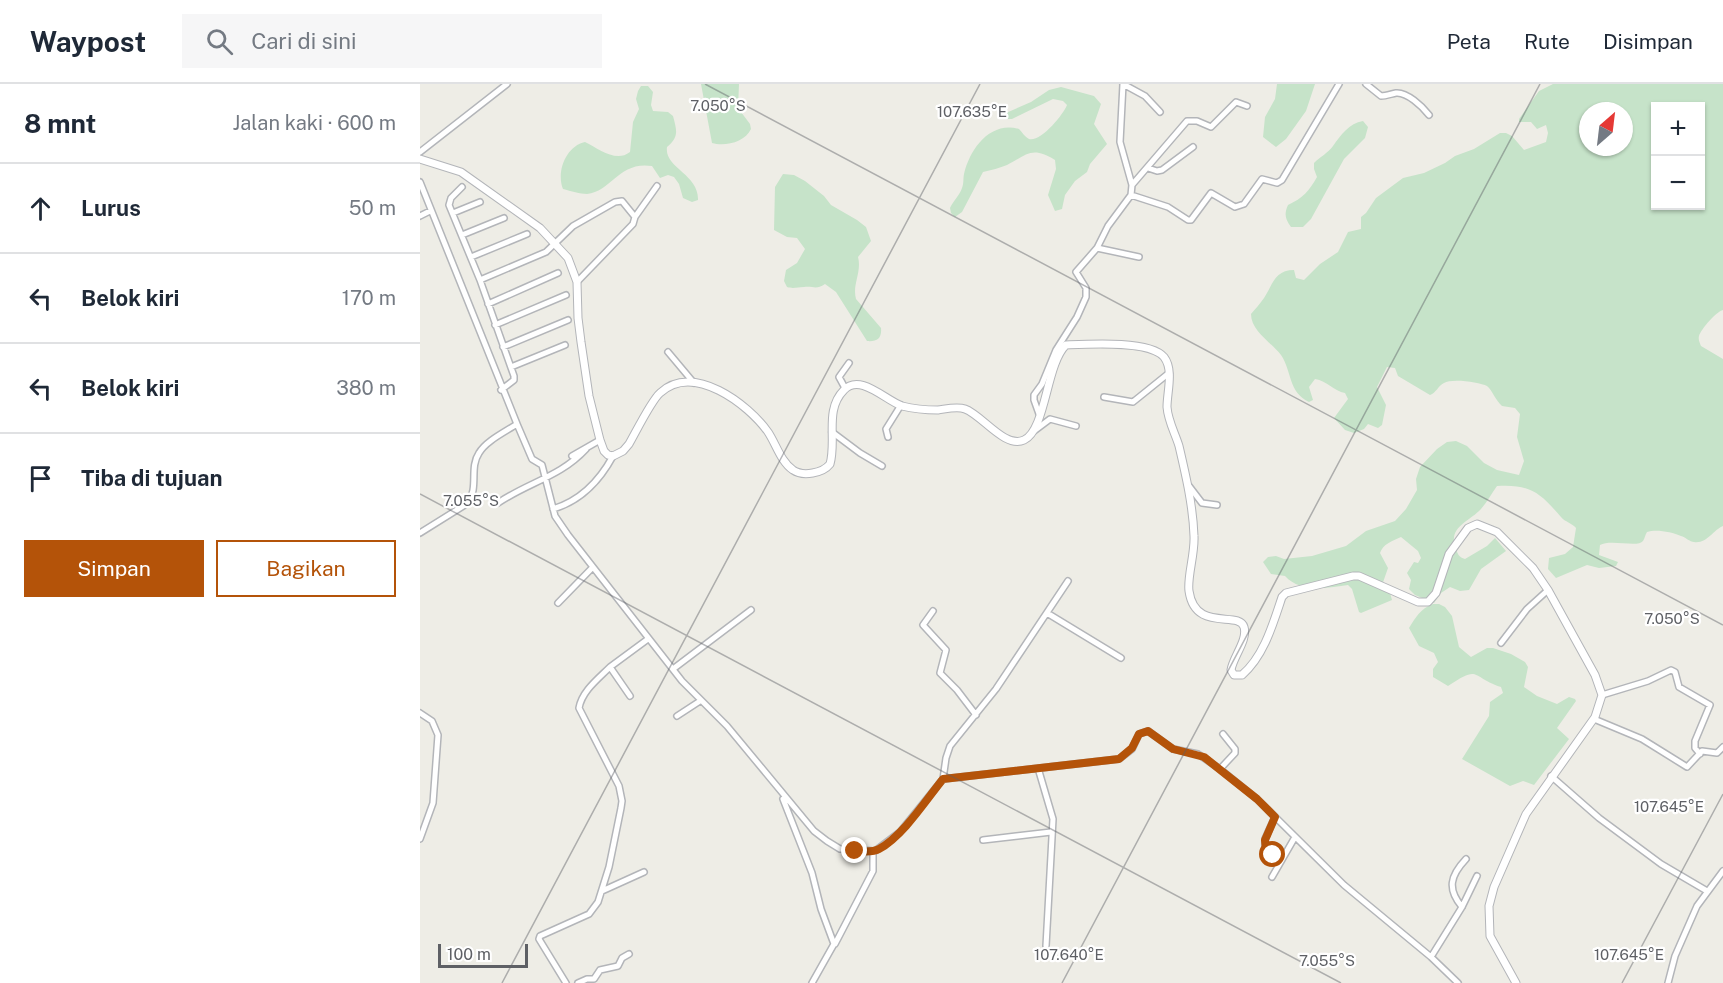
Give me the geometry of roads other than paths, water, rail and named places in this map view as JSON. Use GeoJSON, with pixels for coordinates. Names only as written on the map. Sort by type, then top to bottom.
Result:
{"type":"FeatureCollection","features":[{"type":"Feature","properties":{"kind":"street"},"geometry":{"type":"LineString","coordinates":[[420,152],[507,84]]}},
{"type":"Feature","properties":{"kind":"street"},"geometry":{"type":"LineString","coordinates":[[1039,414],[1034,395],[1042,384],[1056,350],[1077,317],[1086,297],[1084,285],[1075,273],[1096,248],[1108,226],[1131,195],[1132,185],[1120,142],[1123,84],[1145,96],[1160,112]]}},
{"type":"Feature","properties":{"kind":"street"},"geometry":{"type":"LineString","coordinates":[[1131,195],[1168,207],[1188,220],[1191,220],[1211,193],[1235,207],[1244,204],[1262,179],[1278,183],[1282,180],[1339,84]]}},
{"type":"Feature","properties":{"kind":"street"},"geometry":{"type":"LineString","coordinates":[[1366,84],[1381,96],[1403,94],[1429,114]]}},
{"type":"Feature","properties":{"kind":"street"},"geometry":{"type":"LineString","coordinates":[[1132,185],[1187,121],[1197,121],[1211,127],[1236,102],[1246,106]]}},
{"type":"Feature","properties":{"kind":"street"},"geometry":{"type":"LineString","coordinates":[[1148,168],[1161,171],[1193,147]]}},
{"type":"Feature","properties":{"kind":"street"},"geometry":{"type":"LineString","coordinates":[[420,159],[461,172],[540,228],[568,258],[577,282],[578,318],[589,396],[604,451],[614,456]]}},
{"type":"Feature","properties":{"kind":"street"},"geometry":{"type":"LineString","coordinates":[[420,182],[479,327],[501,390],[532,459],[542,465],[555,516],[673,669],[700,701],[727,726],[782,794],[814,831],[826,841],[840,849],[873,851],[880,849],[900,832],[943,779],[950,746],[996,689],[1068,581]]}},
{"type":"Feature","properties":{"kind":"street"},"geometry":{"type":"LineString","coordinates":[[577,282],[633,224],[634,218],[657,186]]}},
{"type":"Feature","properties":{"kind":"street"},"geometry":{"type":"LineString","coordinates":[[462,187],[450,200],[453,213],[480,280],[514,380],[501,390]]}},
{"type":"Feature","properties":{"kind":"street"},"geometry":{"type":"LineString","coordinates":[[480,280],[540,255],[573,226],[615,202],[622,201],[634,218]]}},
{"type":"Feature","properties":{"kind":"street"},"geometry":{"type":"LineString","coordinates":[[453,213],[480,202]]}},
{"type":"Feature","properties":{"kind":"street"},"geometry":{"type":"LineString","coordinates":[[420,216],[430,211]]}},
{"type":"Feature","properties":{"kind":"street"},"geometry":{"type":"LineString","coordinates":[[462,235],[504,218]]}},
{"type":"Feature","properties":{"kind":"street"},"geometry":{"type":"LineString","coordinates":[[471,257],[527,234]]}},
{"type":"Feature","properties":{"kind":"street"},"geometry":{"type":"LineString","coordinates":[[1096,248],[1139,258]]}},
{"type":"Feature","properties":{"kind":"street"},"geometry":{"type":"LineString","coordinates":[[488,303],[558,273]]}},
{"type":"Feature","properties":{"kind":"street"},"geometry":{"type":"LineString","coordinates":[[495,325],[566,295]]}},
{"type":"Feature","properties":{"kind":"street"},"geometry":{"type":"LineString","coordinates":[[503,347],[568,320]]}},
{"type":"Feature","properties":{"kind":"street"},"geometry":{"type":"LineString","coordinates":[[1033,432],[1055,361],[1066,345],[1119,344],[1151,349],[1163,356],[1167,361],[1169,373],[1167,409],[1179,447],[1191,500],[1195,538],[1193,564],[1188,585],[1189,594],[1194,605],[1206,616],[1216,619],[1234,619],[1244,627],[1244,636],[1232,663],[1231,670],[1234,675],[1242,675],[1257,658],[1282,597],[1290,591],[1359,576],[1418,602],[1428,602],[1436,593],[1449,554],[1472,525],[1484,525],[1502,536],[1533,568],[1548,590],[1595,675],[1602,695],[1594,719],[1526,814],[1494,886],[1489,906],[1490,936],[1516,983]]}},
{"type":"Feature","properties":{"kind":"street"},"geometry":{"type":"LineString","coordinates":[[511,368],[565,345]]}},
{"type":"Feature","properties":{"kind":"street"},"geometry":{"type":"LineString","coordinates":[[668,352],[694,383]]}},
{"type":"Feature","properties":{"kind":"street"},"geometry":{"type":"LineString","coordinates":[[845,388],[839,377],[849,363]]}},
{"type":"Feature","properties":{"kind":"street"},"geometry":{"type":"LineString","coordinates":[[1104,397],[1133,402],[1169,373]]}},
{"type":"Feature","properties":{"kind":"street"},"geometry":{"type":"LineString","coordinates":[[553,509],[579,496],[594,483],[614,456],[629,444],[660,392],[684,382],[716,389],[749,409],[767,432],[787,466],[803,475],[826,470],[832,458],[833,411],[845,388],[854,384],[862,385],[900,405],[918,410],[964,409],[1010,440],[1024,440],[1050,419],[1076,426]]}},
{"type":"Feature","properties":{"kind":"street"},"geometry":{"type":"LineString","coordinates":[[888,436],[886,429],[900,405]]}},
{"type":"Feature","properties":{"kind":"street"},"geometry":{"type":"LineString","coordinates":[[420,533],[468,503],[473,496],[477,455],[517,424]]}},
{"type":"Feature","properties":{"kind":"street"},"geometry":{"type":"LineString","coordinates":[[832,432],[882,466]]}},
{"type":"Feature","properties":{"kind":"street"},"geometry":{"type":"LineString","coordinates":[[572,456],[600,440]]}},
{"type":"Feature","properties":{"kind":"street"},"geometry":{"type":"LineString","coordinates":[[498,503],[546,479],[576,460],[586,449]]}},
{"type":"Feature","properties":{"kind":"street"},"geometry":{"type":"LineString","coordinates":[[1186,482],[1202,503],[1216,505]]}},
{"type":"Feature","properties":{"kind":"street"},"geometry":{"type":"LineString","coordinates":[[558,603],[593,567]]}},
{"type":"Feature","properties":{"kind":"street"},"geometry":{"type":"LineString","coordinates":[[1501,643],[1527,609],[1548,590]]}},
{"type":"Feature","properties":{"kind":"street"},"geometry":{"type":"LineString","coordinates":[[673,669],[751,610]]}},
{"type":"Feature","properties":{"kind":"street"},"geometry":{"type":"LineString","coordinates":[[933,611],[923,625],[946,650],[940,673],[957,690],[976,715]]}},
{"type":"Feature","properties":{"kind":"street"},"geometry":{"type":"LineString","coordinates":[[1047,613],[1121,658]]}},
{"type":"Feature","properties":{"kind":"street"},"geometry":{"type":"LineString","coordinates":[[566,983],[539,943],[539,938],[589,914],[603,891],[622,801],[619,786],[579,708],[580,701],[610,667],[648,639]]}},
{"type":"Feature","properties":{"kind":"street"},"geometry":{"type":"LineString","coordinates":[[610,667],[630,696]]}},
{"type":"Feature","properties":{"kind":"street"},"geometry":{"type":"LineString","coordinates":[[1602,695],[1648,681],[1671,670],[1675,672],[1679,687],[1710,705],[1695,741],[1695,748],[1700,754]]}},
{"type":"Feature","properties":{"kind":"street"},"geometry":{"type":"LineString","coordinates":[[677,716],[700,701]]}},
{"type":"Feature","properties":{"kind":"street"},"geometry":{"type":"LineString","coordinates":[[420,712],[432,721],[438,735],[433,803],[420,839]]}},
{"type":"Feature","properties":{"kind":"street"},"geometry":{"type":"LineString","coordinates":[[1594,719],[1642,739],[1687,767],[1705,750],[1717,753],[1723,747]]}},
{"type":"Feature","properties":{"kind":"street"},"geometry":{"type":"LineString","coordinates":[[943,779],[1119,759],[1132,748],[1139,734],[1148,731],[1173,749],[1198,754],[1257,799],[1344,885],[1431,957],[1458,983]]}},
{"type":"Feature","properties":{"kind":"street"},"geometry":{"type":"LineString","coordinates":[[1220,769],[1235,753],[1235,749],[1223,734]]}},
{"type":"Feature","properties":{"kind":"street"},"geometry":{"type":"LineString","coordinates":[[1038,768],[1053,819],[1046,946]]}},
{"type":"Feature","properties":{"kind":"street"},"geometry":{"type":"LineString","coordinates":[[1551,777],[1599,818],[1661,864],[1707,891]]}},
{"type":"Feature","properties":{"kind":"street"},"geometry":{"type":"LineString","coordinates":[[782,794],[812,873],[834,946]]}},
{"type":"Feature","properties":{"kind":"street"},"geometry":{"type":"LineString","coordinates":[[1275,817],[1265,840],[1265,849],[1273,855],[1277,866]]}},
{"type":"Feature","properties":{"kind":"street"},"geometry":{"type":"LineString","coordinates":[[983,840],[1051,832]]}},
{"type":"Feature","properties":{"kind":"street"},"geometry":{"type":"LineString","coordinates":[[1272,877],[1294,837]]}},
{"type":"Feature","properties":{"kind":"street"},"geometry":{"type":"LineString","coordinates":[[812,983],[873,871],[873,851]]}},
{"type":"Feature","properties":{"kind":"street"},"geometry":{"type":"LineString","coordinates":[[1462,907],[1453,897],[1452,891],[1454,875],[1466,859]]}},
{"type":"Feature","properties":{"kind":"street"},"geometry":{"type":"LineString","coordinates":[[1668,983],[1668,977],[1684,934],[1697,906],[1723,871]]}},
{"type":"Feature","properties":{"kind":"street"},"geometry":{"type":"LineString","coordinates":[[603,891],[644,872]]}},
{"type":"Feature","properties":{"kind":"street"},"geometry":{"type":"LineString","coordinates":[[1431,957],[1462,907],[1477,876]]}},
{"type":"Feature","properties":{"kind":"street"},"geometry":{"type":"LineString","coordinates":[[578,983],[594,979],[600,970],[618,966],[622,958],[629,954]]}}]}
